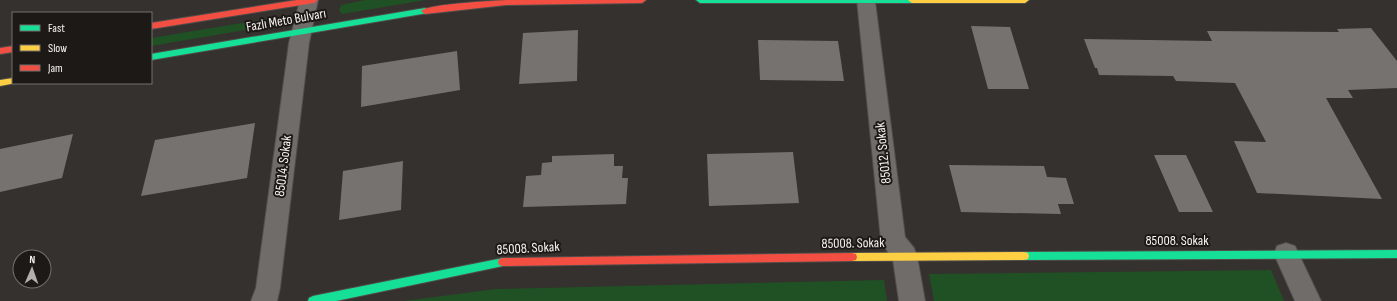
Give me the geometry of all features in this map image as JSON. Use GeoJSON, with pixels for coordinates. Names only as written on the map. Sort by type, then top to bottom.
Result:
{"type":"FeatureCollection","features":[{"type":"Feature","properties":{"kind":"main road","name":"Fazlı Meto Bulvarı"},"geometry":{"type":"LineString","coordinates":[[152,26],[311,0]]}},
{"type":"Feature","properties":{"kind":"main road","name":"Fazlı Meto Bulvarı"},"geometry":{"type":"LineString","coordinates":[[152,57],[462,5],[564,0],[642,0]]}},
{"type":"Feature","properties":{"kind":"main road"},"geometry":{"type":"LineString","coordinates":[[700,0],[1025,0]]}},
{"type":"Feature","properties":{"kind":"main road"},"geometry":{"type":"LineString","coordinates":[[0,51],[12,48]]}},
{"type":"Feature","properties":{"kind":"main road"},"geometry":{"type":"LineString","coordinates":[[0,83],[12,81]]}},
{"type":"Feature","properties":{"kind":"main road","name":"85008. Sokak"},"geometry":{"type":"LineString","coordinates":[[313,301],[508,261],[905,256],[1397,254]]}},
{"type":"Feature","properties":{"kind":"street","name":"85014. Sokak"},"geometry":{"type":"LineString","coordinates":[[264,301],[268,288],[301,31],[311,0]]}},
{"type":"Feature","properties":{"kind":"street","name":"85012. Sokak"},"geometry":{"type":"LineString","coordinates":[[866,0],[893,241],[905,256],[912,301]]}},
{"type":"Feature","properties":{"kind":"street"},"geometry":{"type":"LineString","coordinates":[[1286,254],[1308,301]]}},
{"type":"Feature","properties":{"kind":"green space"},"geometry":{"type":"Polygon","coordinates":[[[365,0],[426,0],[342,14],[339,10],[341,5],[365,0]]]}},
{"type":"Feature","properties":{"kind":"green space"},"geometry":{"type":"Polygon","coordinates":[[[272,18],[270,26],[152,46],[152,38],[272,18]]]}},
{"type":"Feature","properties":{"kind":"green space"},"geometry":{"type":"Polygon","coordinates":[[[1271,270],[1284,301],[934,301],[929,274],[1271,270]]]}},
{"type":"Feature","properties":{"kind":"green space"},"geometry":{"type":"Polygon","coordinates":[[[884,280],[887,301],[404,301],[496,289],[884,280]]]}},
{"type":"Feature","properties":{"kind":"building"},"geometry":{"type":"Polygon","coordinates":[[[971,26],[1010,27],[1029,89],[988,89],[971,26]]]}},
{"type":"Feature","properties":{"kind":"building"},"geometry":{"type":"Polygon","coordinates":[[[1371,28],[1397,61],[1397,88],[1348,90],[1353,98],[1326,98],[1382,199],[1257,193],[1234,141],[1266,142],[1235,83],[1176,81],[1173,76],[1099,75],[1084,39],[1212,41],[1207,31],[1339,32],[1337,29],[1371,28]]]}},
{"type":"Feature","properties":{"kind":"building"},"geometry":{"type":"Polygon","coordinates":[[[578,30],[577,81],[519,84],[523,33],[578,30]]]}},
{"type":"Feature","properties":{"kind":"building"},"geometry":{"type":"Polygon","coordinates":[[[758,40],[838,41],[844,81],[760,80],[758,40]]]}},
{"type":"Feature","properties":{"kind":"building"},"geometry":{"type":"Polygon","coordinates":[[[457,51],[460,90],[361,107],[362,66],[457,51]]]}},
{"type":"Feature","properties":{"kind":"building"},"geometry":{"type":"Polygon","coordinates":[[[255,123],[247,178],[141,196],[155,140],[255,123]]]}},
{"type":"Feature","properties":{"kind":"building"},"geometry":{"type":"Polygon","coordinates":[[[73,134],[62,178],[0,192],[0,149],[73,134]]]}},
{"type":"Feature","properties":{"kind":"building"},"geometry":{"type":"Polygon","coordinates":[[[793,152],[799,203],[709,206],[707,154],[793,152]]]}},
{"type":"Feature","properties":{"kind":"building"},"geometry":{"type":"Polygon","coordinates":[[[614,154],[614,166],[623,166],[622,178],[628,178],[626,204],[523,207],[526,176],[541,175],[542,163],[552,162],[552,156],[614,154]]]}},
{"type":"Feature","properties":{"kind":"building"},"geometry":{"type":"Polygon","coordinates":[[[1154,155],[1186,155],[1213,212],[1179,212],[1154,155]]]}},
{"type":"Feature","properties":{"kind":"building"},"geometry":{"type":"Polygon","coordinates":[[[403,161],[401,210],[339,220],[343,171],[403,161]]]}},
{"type":"Feature","properties":{"kind":"building"},"geometry":{"type":"Polygon","coordinates":[[[949,165],[1044,166],[1047,177],[1066,178],[1074,204],[1058,204],[1061,214],[961,212],[949,165]]]}},
{"type":"Feature","properties":{"kind":"traffic: fast"},"geometry":{"type":"LineString","coordinates":[[700,0],[912,0]]}},
{"type":"Feature","properties":{"kind":"traffic: fast"},"geometry":{"type":"LineString","coordinates":[[152,57],[425,11]]}},
{"type":"Feature","properties":{"kind":"traffic: fast"},"geometry":{"type":"LineString","coordinates":[[1024,256],[1397,254]]}},
{"type":"Feature","properties":{"kind":"traffic: fast"},"geometry":{"type":"LineString","coordinates":[[313,301],[503,262]]}},
{"type":"Feature","properties":{"kind":"traffic: slow"},"geometry":{"type":"LineString","coordinates":[[912,0],[1025,0]]}},
{"type":"Feature","properties":{"kind":"traffic: slow"},"geometry":{"type":"LineString","coordinates":[[0,83],[12,81]]}},
{"type":"Feature","properties":{"kind":"traffic: slow"},"geometry":{"type":"LineString","coordinates":[[852,257],[1024,256]]}},
{"type":"Feature","properties":{"kind":"traffic: jam"},"geometry":{"type":"LineString","coordinates":[[152,26],[314,0]]}},
{"type":"Feature","properties":{"kind":"traffic: jam"},"geometry":{"type":"LineString","coordinates":[[425,11],[452,7],[506,3],[642,0]]}},
{"type":"Feature","properties":{"kind":"traffic: jam"},"geometry":{"type":"LineString","coordinates":[[0,51],[12,49]]}},
{"type":"Feature","properties":{"kind":"traffic: jam"},"geometry":{"type":"LineString","coordinates":[[503,262],[852,257]]}}]}
